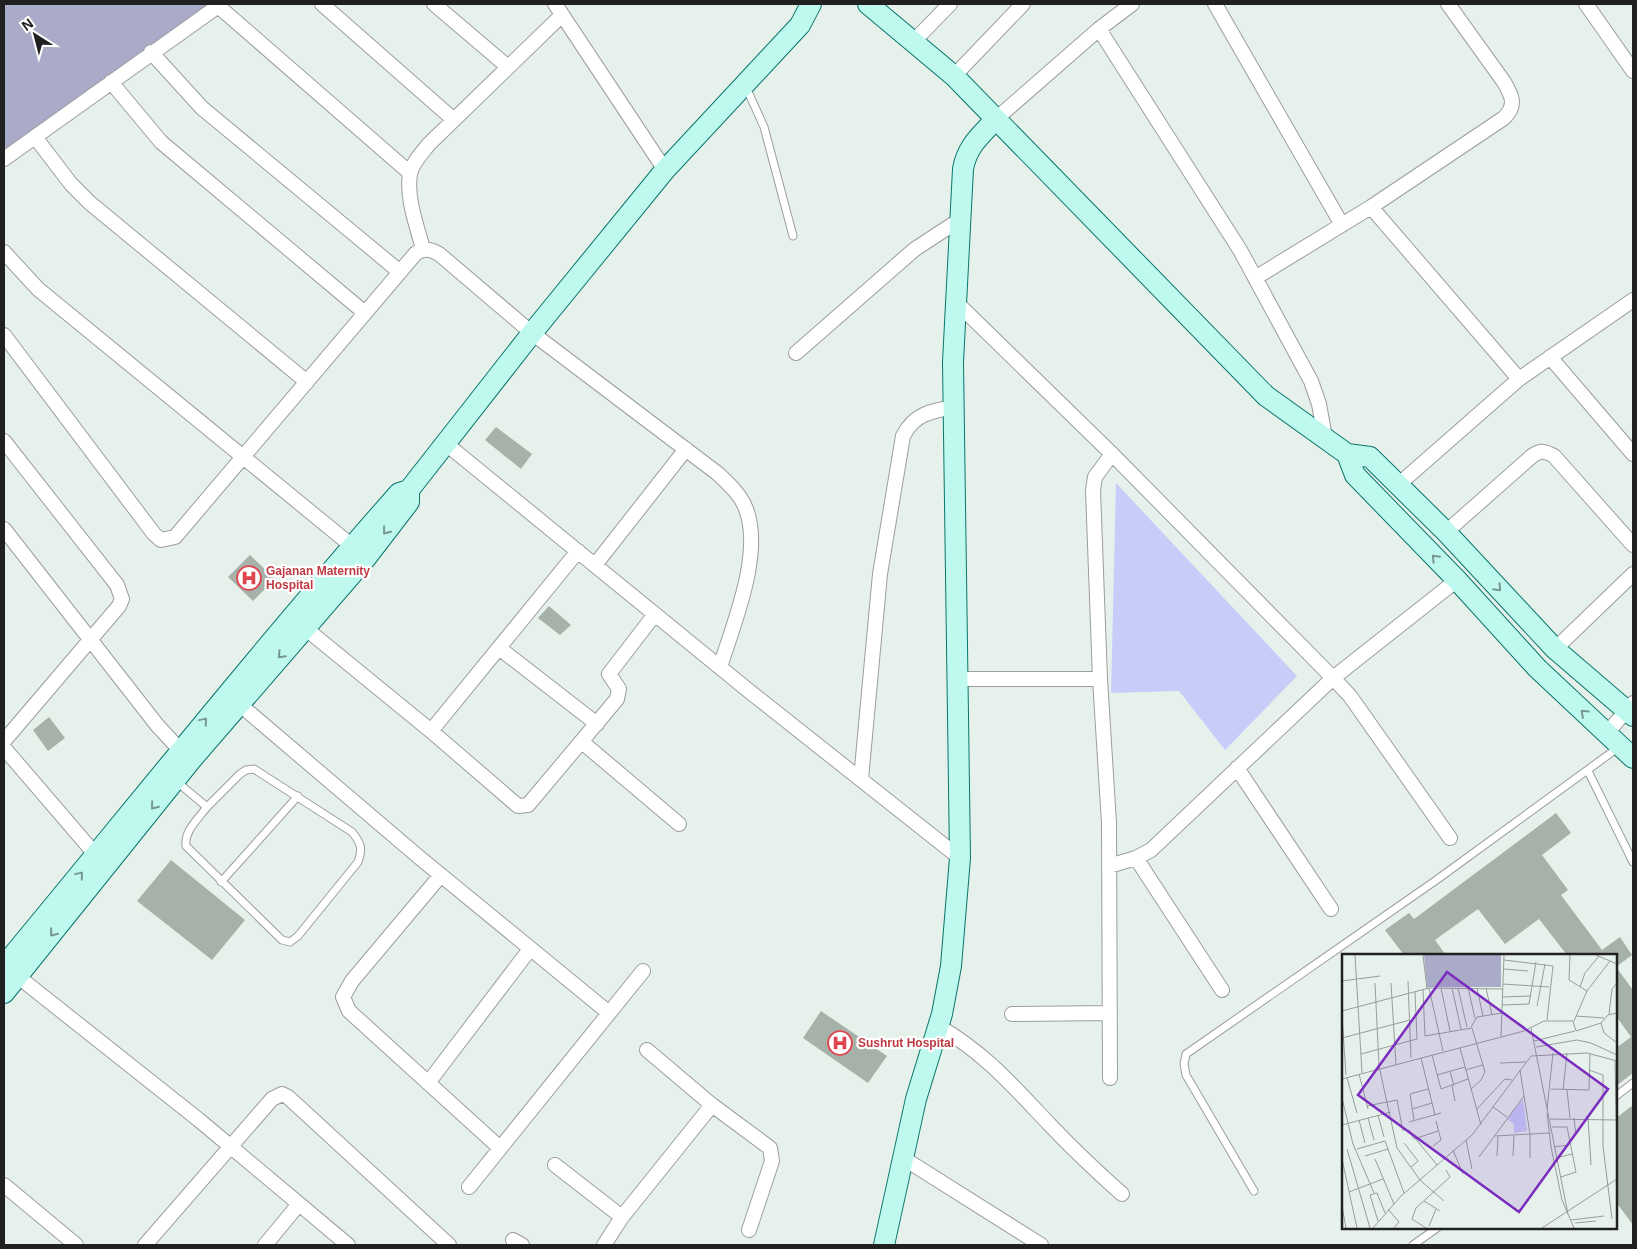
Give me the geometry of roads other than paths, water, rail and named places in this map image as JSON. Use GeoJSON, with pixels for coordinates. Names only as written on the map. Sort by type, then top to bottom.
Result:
{"type":"FeatureCollection","features":[{"type":"Feature","properties":{"kind":"street"},"geometry":{"type":"LineString","coordinates":[[322,4],[454,120]]}},
{"type":"Feature","properties":{"kind":"street"},"geometry":{"type":"LineString","coordinates":[[434,4],[508,67]]}},
{"type":"Feature","properties":{"kind":"street"},"geometry":{"type":"LineString","coordinates":[[101,861],[180,750],[352,546],[399,493],[409,490],[532,333],[665,170],[800,25],[811,4]]}},
{"type":"Feature","properties":{"kind":"street"},"geometry":{"type":"LineString","coordinates":[[868,4],[954,76],[1266,396],[1347,454],[1370,457],[1446,532],[1555,649],[1631,710],[1620,746],[1537,668],[1457,580],[1355,475],[1347,454]]}},
{"type":"Feature","properties":{"kind":"street"},"geometry":{"type":"LineString","coordinates":[[913,42],[950,4]]}},
{"type":"Feature","properties":{"kind":"street"},"geometry":{"type":"LineString","coordinates":[[954,76],[1024,4]]}},
{"type":"Feature","properties":{"kind":"street"},"geometry":{"type":"LineString","coordinates":[[884,1245],[916,1099],[938,1026],[951,966],[960,858],[956,679],[954,407],[956,302],[966,156],[972,144],[996,119],[1132,4]]}},
{"type":"Feature","properties":{"kind":"street"},"geometry":{"type":"LineString","coordinates":[[1214,4],[1342,225]]}},
{"type":"Feature","properties":{"kind":"street"},"geometry":{"type":"LineString","coordinates":[[1255,278],[1371,207],[1504,118],[1511,111],[1513,104],[1507,88],[1448,4]]}},
{"type":"Feature","properties":{"kind":"street"},"geometry":{"type":"LineString","coordinates":[[4,160],[151,52],[220,5],[410,173]]}},
{"type":"Feature","properties":{"kind":"street"},"geometry":{"type":"LineString","coordinates":[[1591,6],[1633,71]]}},
{"type":"Feature","properties":{"kind":"street"},"geometry":{"type":"LineString","coordinates":[[422,249],[410,193],[410,173],[429,144],[508,67],[559,9],[665,170]]}},
{"type":"Feature","properties":{"kind":"street"},"geometry":{"type":"LineString","coordinates":[[1099,30],[1240,250],[1311,381],[1319,404],[1325,438]]}},
{"type":"Feature","properties":{"kind":"street"},"geometry":{"type":"LineString","coordinates":[[151,52],[202,108],[400,272]]}},
{"type":"Feature","properties":{"kind":"street"},"geometry":{"type":"LineString","coordinates":[[110,82],[161,142],[365,313]]}},
{"type":"Feature","properties":{"kind":"street"},"geometry":{"type":"LineString","coordinates":[[35,137],[71,184],[90,203],[307,382]]}},
{"type":"Feature","properties":{"kind":"street"},"geometry":{"type":"LineString","coordinates":[[1371,207],[1519,379]]}},
{"type":"Feature","properties":{"kind":"street"},"geometry":{"type":"LineString","coordinates":[[796,353],[915,249],[961,219]]}},
{"type":"Feature","properties":{"kind":"street"},"geometry":{"type":"LineString","coordinates":[[4,335],[161,540],[175,538],[416,253],[422,249],[430,249],[439,254],[532,333],[686,449],[734,489],[746,507],[751,527],[749,558],[740,608],[720,667]]}},
{"type":"Feature","properties":{"kind":"street"},"geometry":{"type":"LineString","coordinates":[[4,252],[38,289],[242,458],[352,546]]}},
{"type":"Feature","properties":{"kind":"street"},"geometry":{"type":"LineString","coordinates":[[1398,485],[1519,379],[1633,300]]}},
{"type":"Feature","properties":{"kind":"street"},"geometry":{"type":"LineString","coordinates":[[956,302],[1112,454],[1350,696],[1450,838]]}},
{"type":"Feature","properties":{"kind":"street"},"geometry":{"type":"LineString","coordinates":[[1550,357],[1633,454]]}},
{"type":"Feature","properties":{"kind":"street"},"geometry":{"type":"LineString","coordinates":[[861,779],[880,574],[903,436],[909,425],[918,417],[930,411],[954,407]]}},
{"type":"Feature","properties":{"kind":"street"},"geometry":{"type":"LineString","coordinates":[[4,441],[121,592],[122,599],[119,606],[4,741]]}},
{"type":"Feature","properties":{"kind":"street"},"geometry":{"type":"LineString","coordinates":[[445,443],[720,667],[960,858]]}},
{"type":"Feature","properties":{"kind":"street"},"geometry":{"type":"LineString","coordinates":[[595,565],[686,449]]}},
{"type":"Feature","properties":{"kind":"street"},"geometry":{"type":"LineString","coordinates":[[1446,532],[1532,456],[1546,451],[1554,456],[1633,545]]}},
{"type":"Feature","properties":{"kind":"street"},"geometry":{"type":"LineString","coordinates":[[1110,1078],[1109,823],[1100,679],[1093,490],[1095,476],[1112,454]]}},
{"type":"Feature","properties":{"kind":"street"},"geometry":{"type":"LineString","coordinates":[[4,993],[7,968],[175,780],[238,703],[366,558],[409,502],[409,490]]}},
{"type":"Feature","properties":{"kind":"street"},"geometry":{"type":"LineString","coordinates":[[4,529],[91,638],[157,725],[180,750]]}},
{"type":"Feature","properties":{"kind":"street"},"geometry":{"type":"LineString","coordinates":[[431,731],[578,551]]}},
{"type":"Feature","properties":{"kind":"street"},"geometry":{"type":"LineString","coordinates":[[1555,649],[1633,574]]}},
{"type":"Feature","properties":{"kind":"street"},"geometry":{"type":"LineString","coordinates":[[1110,866],[1136,858],[1151,850],[1333,678],[1457,580]]}},
{"type":"Feature","properties":{"kind":"street"},"geometry":{"type":"LineString","coordinates":[[306,628],[518,806],[523,807],[528,805],[620,694],[609,674],[655,614]]}},
{"type":"Feature","properties":{"kind":"street"},"geometry":{"type":"LineString","coordinates":[[499,648],[597,724]]}},
{"type":"Feature","properties":{"kind":"street"},"geometry":{"type":"LineString","coordinates":[[956,679],[1100,679]]}},
{"type":"Feature","properties":{"kind":"street"},"geometry":{"type":"LineString","coordinates":[[238,703],[441,875],[609,1013]]}},
{"type":"Feature","properties":{"kind":"street"},"geometry":{"type":"LineString","coordinates":[[582,742],[679,824]]}},
{"type":"Feature","properties":{"kind":"street"},"geometry":{"type":"LineString","coordinates":[[4,748],[101,861]]}},
{"type":"Feature","properties":{"kind":"street"},"geometry":{"type":"LineString","coordinates":[[1237,768],[1331,909]]}},
{"type":"Feature","properties":{"kind":"street"},"geometry":{"type":"LineString","coordinates":[[1136,858],[1222,990]]}},
{"type":"Feature","properties":{"kind":"street"},"geometry":{"type":"LineString","coordinates":[[441,875],[352,981],[344,997],[349,1011],[500,1148]]}},
{"type":"Feature","properties":{"kind":"street"},"geometry":{"type":"LineString","coordinates":[[428,1083],[530,949]]}},
{"type":"Feature","properties":{"kind":"street"},"geometry":{"type":"LineString","coordinates":[[7,968],[230,1146],[348,1245]]}},
{"type":"Feature","properties":{"kind":"street"},"geometry":{"type":"LineString","coordinates":[[469,1187],[643,971]]}},
{"type":"Feature","properties":{"kind":"street"},"geometry":{"type":"LineString","coordinates":[[1012,1014],[1110,1012]]}},
{"type":"Feature","properties":{"kind":"street"},"geometry":{"type":"LineString","coordinates":[[938,1026],[970,1045],[996,1067],[1063,1138],[1122,1194]]}},
{"type":"Feature","properties":{"kind":"street"},"geometry":{"type":"LineString","coordinates":[[647,1050],[712,1105],[770,1148],[773,1154],[749,1230]]}},
{"type":"Feature","properties":{"kind":"street"},"geometry":{"type":"LineString","coordinates":[[145,1245],[230,1146],[277,1095],[282,1094],[288,1097],[449,1245]]}},
{"type":"Feature","properties":{"kind":"street"},"geometry":{"type":"LineString","coordinates":[[604,1245],[622,1217],[712,1105]]}},
{"type":"Feature","properties":{"kind":"street"},"geometry":{"type":"LineString","coordinates":[[903,1158],[1041,1245]]}},
{"type":"Feature","properties":{"kind":"street"},"geometry":{"type":"LineString","coordinates":[[555,1165],[622,1217]]}},
{"type":"Feature","properties":{"kind":"street"},"geometry":{"type":"LineString","coordinates":[[4,1185],[76,1245]]}},
{"type":"Feature","properties":{"kind":"street"},"geometry":{"type":"LineString","coordinates":[[265,1245],[299,1204]]}},
{"type":"Feature","properties":{"kind":"lane"},"geometry":{"type":"LineString","coordinates":[[745,85],[764,126],[793,236]]}},
{"type":"Feature","properties":{"kind":"lane"},"geometry":{"type":"LineString","coordinates":[[1254,1191],[1186,1075],[1184,1064],[1186,1054],[1435,881],[1588,772],[1620,746]]}},
{"type":"Feature","properties":{"kind":"lane"},"geometry":{"type":"LineString","coordinates":[[254,769],[352,832],[359,841],[362,851],[358,862],[298,936],[290,942],[282,940],[186,846],[185,838],[188,831],[207,807],[240,774],[246,770],[254,769]]}},
{"type":"Feature","properties":{"kind":"lane"},"geometry":{"type":"LineString","coordinates":[[1588,772],[1633,862]]}},
{"type":"Feature","properties":{"kind":"lane"},"geometry":{"type":"LineString","coordinates":[[175,780],[207,807]]}},
{"type":"Feature","properties":{"kind":"lane"},"geometry":{"type":"LineString","coordinates":[[221,882],[298,796]]}},
{"type":"Feature","properties":{"kind":"lane"},"geometry":{"type":"LineString","coordinates":[[1617,1095],[1633,1083]]}},
{"type":"Feature","properties":{"kind":"lane"},"geometry":{"type":"LineString","coordinates":[[1413,1245],[1436,1229]]}},
{"type":"Feature","properties":{"kind":"place","name":"Gajanan Maternity Hospital"},"geometry":{"type":"Point","coordinates":[249,578]}},
{"type":"Feature","properties":{"kind":"place","name":"Sushrut Hospital"},"geometry":{"type":"Point","coordinates":[840,1043]}}]}
